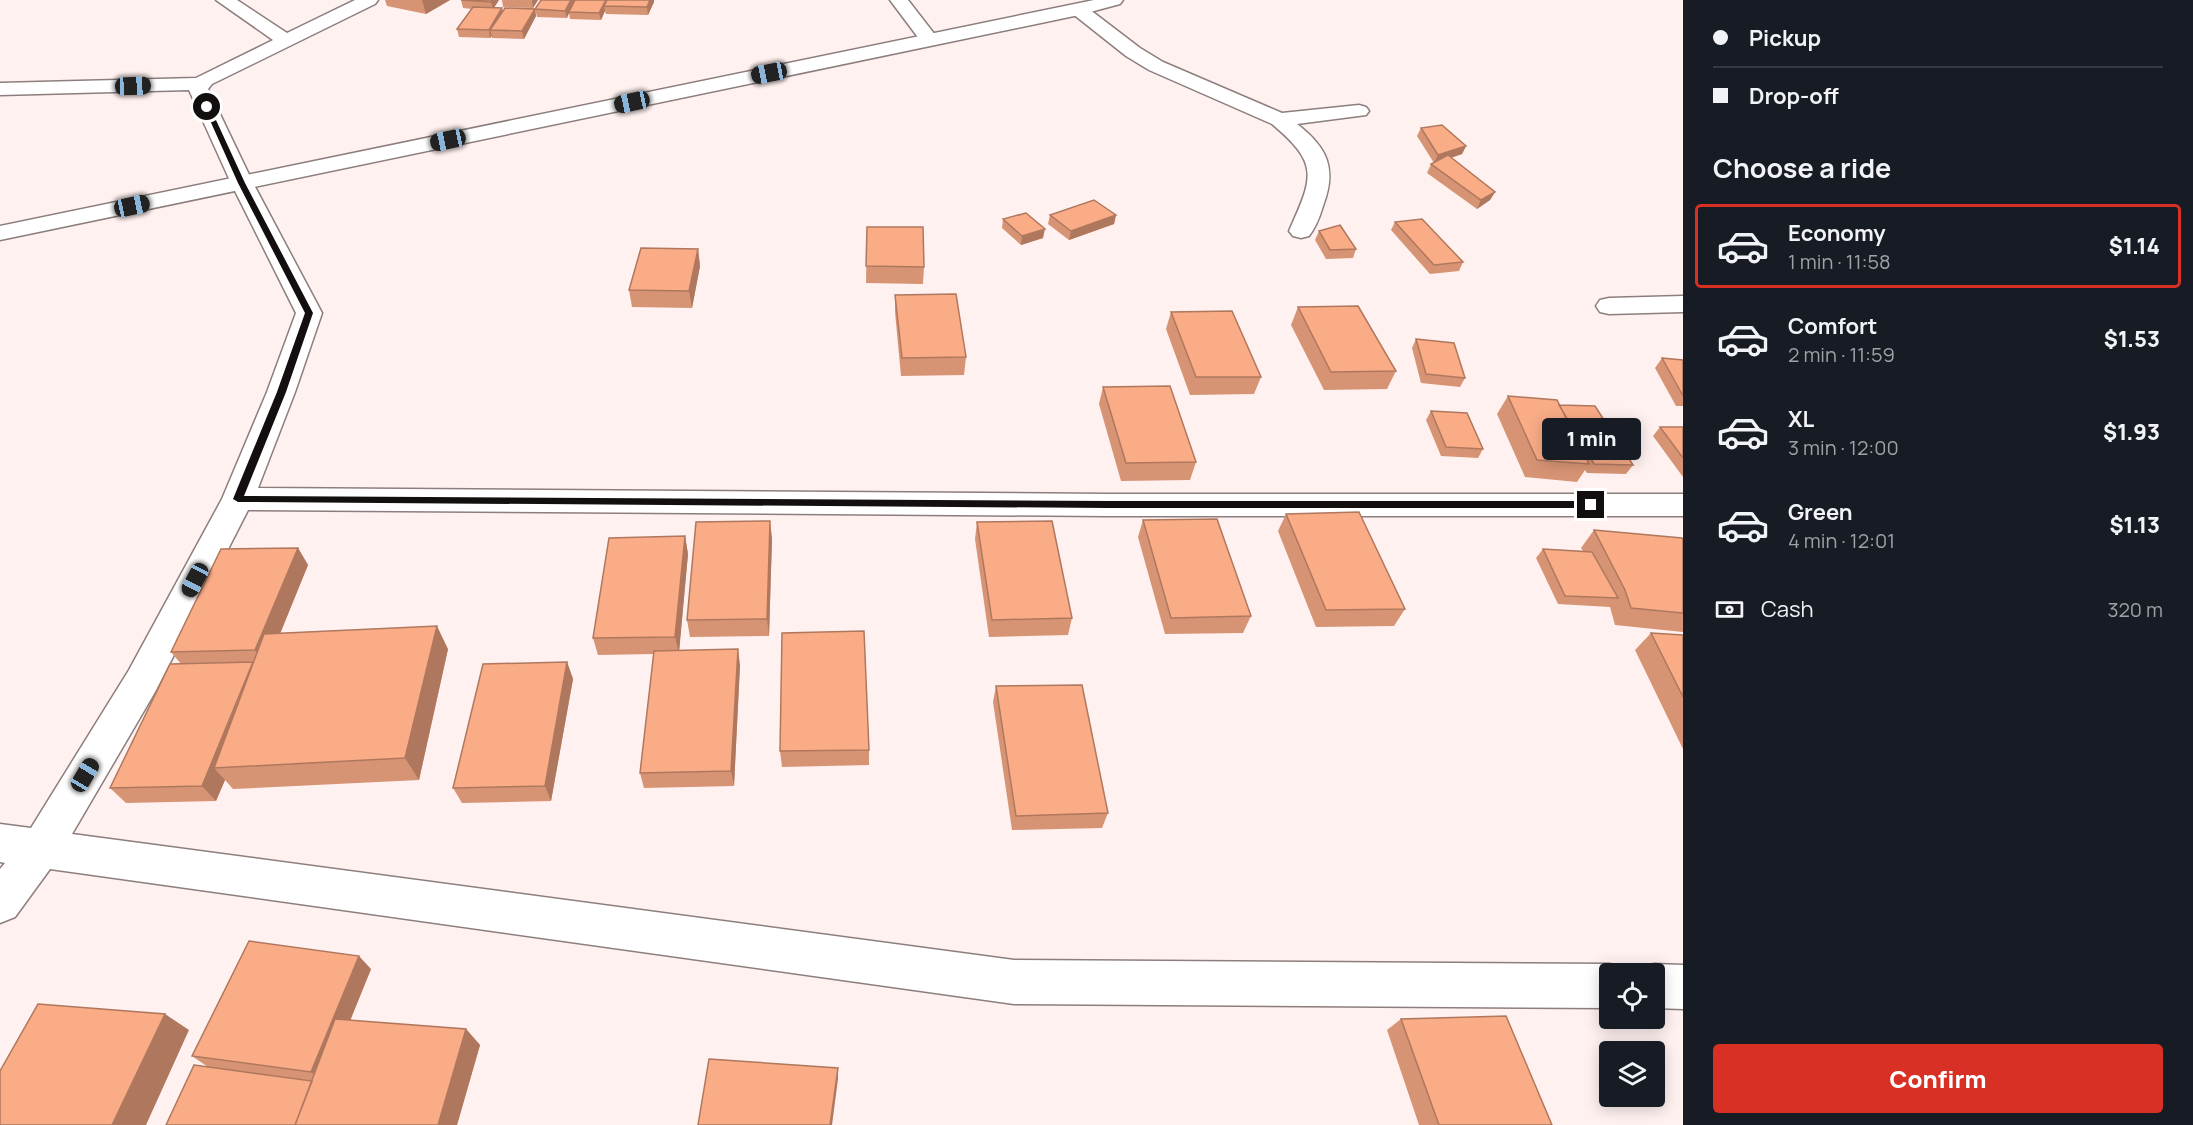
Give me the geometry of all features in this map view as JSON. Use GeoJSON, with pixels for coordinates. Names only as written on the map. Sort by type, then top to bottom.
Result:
{"type":"FeatureCollection","features":[{"type":"Feature","properties":{"kind":"street"},"geometry":{"type":"LineString","coordinates":[[225,0],[286,40]]}},
{"type":"Feature","properties":{"kind":"street"},"geometry":{"type":"LineString","coordinates":[[0,89],[200,84],[369,0]]}},
{"type":"Feature","properties":{"kind":"street"},"geometry":{"type":"LineString","coordinates":[[900,0],[930,40]]}},
{"type":"Feature","properties":{"kind":"street"},"geometry":{"type":"LineString","coordinates":[[0,233],[1079,10],[1113,0]]}},
{"type":"Feature","properties":{"kind":"street"},"geometry":{"type":"LineString","coordinates":[[1079,10],[1133,52],[1156,66],[1279,120],[1291,129],[1317,156],[1322,180],[1301,231]]}},
{"type":"Feature","properties":{"kind":"street"},"geometry":{"type":"LineString","coordinates":[[0,903],[20,847],[142,681],[238,499],[281,392],[309,313],[242,183],[198,89],[200,84]]}},
{"type":"Feature","properties":{"kind":"street"},"geometry":{"type":"LineString","coordinates":[[1279,120],[1359,111]]}},
{"type":"Feature","properties":{"kind":"street"},"geometry":{"type":"LineString","coordinates":[[1609,306],[1683,304]]}},
{"type":"Feature","properties":{"kind":"street"},"geometry":{"type":"LineString","coordinates":[[238,499],[1107,505],[1683,505]]}},
{"type":"Feature","properties":{"kind":"street"},"geometry":{"type":"LineString","coordinates":[[20,847],[1014,982],[1599,986]]}},
{"type":"Feature","properties":{"kind":"street"},"geometry":{"type":"LineString","coordinates":[[1665,986],[1683,987]]}},
{"type":"Feature","properties":{"kind":"building"},"geometry":{"type":"Polygon","coordinates":[[[461,0],[492,0],[491,2],[461,0]]]}},
{"type":"Feature","properties":{"kind":"building"},"geometry":{"type":"Polygon","coordinates":[[[541,0],[571,0],[565,11],[535,9],[541,0]]]}},
{"type":"Feature","properties":{"kind":"building"},"geometry":{"type":"Polygon","coordinates":[[[575,0],[606,0],[599,13],[569,12],[575,0]]]}},
{"type":"Feature","properties":{"kind":"building"},"geometry":{"type":"Polygon","coordinates":[[[607,0],[650,0],[647,7],[604,6],[607,0]]]}},
{"type":"Feature","properties":{"kind":"building"},"geometry":{"type":"Polygon","coordinates":[[[473,7],[502,8],[489,30],[457,29],[473,7]]]}},
{"type":"Feature","properties":{"kind":"building"},"geometry":{"type":"Polygon","coordinates":[[[505,8],[535,9],[522,31],[490,30],[505,8]]]}},
{"type":"Feature","properties":{"kind":"building"},"geometry":{"type":"Polygon","coordinates":[[[1442,125],[1466,146],[1438,155],[1421,128],[1442,125]]]}},
{"type":"Feature","properties":{"kind":"building"},"geometry":{"type":"Polygon","coordinates":[[[1448,155],[1495,192],[1481,200],[1431,164],[1448,155]]]}},
{"type":"Feature","properties":{"kind":"building"},"geometry":{"type":"Polygon","coordinates":[[[1094,200],[1116,215],[1071,231],[1050,215],[1094,200]]]}},
{"type":"Feature","properties":{"kind":"building"},"geometry":{"type":"Polygon","coordinates":[[[1026,213],[1045,229],[1022,236],[1003,219],[1026,213]]]}},
{"type":"Feature","properties":{"kind":"building"},"geometry":{"type":"Polygon","coordinates":[[[1422,219],[1463,262],[1434,265],[1395,222],[1422,219]]]}},
{"type":"Feature","properties":{"kind":"building"},"geometry":{"type":"Polygon","coordinates":[[[1340,225],[1356,249],[1330,250],[1319,231],[1340,225]]]}},
{"type":"Feature","properties":{"kind":"building"},"geometry":{"type":"Polygon","coordinates":[[[867,227],[923,227],[924,267],[866,266],[867,227]]]}},
{"type":"Feature","properties":{"kind":"building"},"geometry":{"type":"Polygon","coordinates":[[[641,248],[698,249],[689,291],[629,290],[641,248]]]}},
{"type":"Feature","properties":{"kind":"building"},"geometry":{"type":"Polygon","coordinates":[[[956,294],[966,357],[902,358],[895,295],[956,294]]]}},
{"type":"Feature","properties":{"kind":"building"},"geometry":{"type":"Polygon","coordinates":[[[1358,306],[1396,371],[1331,372],[1298,307],[1358,306]]]}},
{"type":"Feature","properties":{"kind":"building"},"geometry":{"type":"Polygon","coordinates":[[[1232,311],[1261,377],[1196,377],[1171,312],[1232,311]]]}},
{"type":"Feature","properties":{"kind":"building"},"geometry":{"type":"Polygon","coordinates":[[[1416,339],[1454,343],[1465,378],[1426,374],[1416,339]]]}},
{"type":"Feature","properties":{"kind":"building"},"geometry":{"type":"Polygon","coordinates":[[[1662,358],[1683,360],[1683,396],[1662,358]]]}},
{"type":"Feature","properties":{"kind":"building"},"geometry":{"type":"Polygon","coordinates":[[[1170,386],[1196,462],[1126,463],[1103,387],[1170,386]]]}},
{"type":"Feature","properties":{"kind":"building"},"geometry":{"type":"Polygon","coordinates":[[[1508,396],[1557,400],[1589,464],[1537,460],[1508,396]]]}},
{"type":"Feature","properties":{"kind":"building"},"geometry":{"type":"Polygon","coordinates":[[[1559,405],[1595,406],[1633,465],[1594,464],[1559,405]]]}},
{"type":"Feature","properties":{"kind":"building"},"geometry":{"type":"Polygon","coordinates":[[[1431,411],[1467,413],[1483,449],[1446,447],[1431,411]]]}},
{"type":"Feature","properties":{"kind":"building"},"geometry":{"type":"Polygon","coordinates":[[[1660,427],[1683,427],[1683,458],[1660,427]]]}},
{"type":"Feature","properties":{"kind":"building"},"geometry":{"type":"Polygon","coordinates":[[[1359,512],[1405,609],[1326,610],[1286,514],[1359,512]]]}},
{"type":"Feature","properties":{"kind":"building"},"geometry":{"type":"Polygon","coordinates":[[[1217,519],[1251,616],[1171,618],[1143,520],[1217,519]]]}},
{"type":"Feature","properties":{"kind":"building"},"geometry":{"type":"Polygon","coordinates":[[[770,521],[767,619],[687,620],[696,522],[770,521]]]}},
{"type":"Feature","properties":{"kind":"building"},"geometry":{"type":"Polygon","coordinates":[[[1052,521],[1072,618],[992,620],[977,522],[1052,521]]]}},
{"type":"Feature","properties":{"kind":"building"},"geometry":{"type":"Polygon","coordinates":[[[1594,530],[1682,538],[1683,613],[1631,608],[1625,590],[1594,530]]]}},
{"type":"Feature","properties":{"kind":"building"},"geometry":{"type":"Polygon","coordinates":[[[685,536],[675,637],[593,638],[609,538],[685,536]]]}},
{"type":"Feature","properties":{"kind":"building"},"geometry":{"type":"Polygon","coordinates":[[[298,548],[255,650],[171,652],[221,549],[298,548]]]}},
{"type":"Feature","properties":{"kind":"building"},"geometry":{"type":"Polygon","coordinates":[[[1543,549],[1592,552],[1618,598],[1565,596],[1543,549]]]}},
{"type":"Feature","properties":{"kind":"building"},"geometry":{"type":"Polygon","coordinates":[[[437,626],[405,758],[214,768],[264,634],[437,626]]]}},
{"type":"Feature","properties":{"kind":"building"},"geometry":{"type":"Polygon","coordinates":[[[864,631],[869,750],[780,751],[782,633],[864,631]]]}},
{"type":"Feature","properties":{"kind":"building"},"geometry":{"type":"Polygon","coordinates":[[[1651,633],[1683,635],[1683,697],[1651,633]]]}},
{"type":"Feature","properties":{"kind":"building"},"geometry":{"type":"Polygon","coordinates":[[[738,649],[731,771],[640,773],[654,651],[738,649]]]}},
{"type":"Feature","properties":{"kind":"building"},"geometry":{"type":"Polygon","coordinates":[[[253,662],[202,786],[110,788],[170,664],[253,662]]]}},
{"type":"Feature","properties":{"kind":"building"},"geometry":{"type":"Polygon","coordinates":[[[567,662],[545,786],[453,788],[483,664],[567,662]]]}},
{"type":"Feature","properties":{"kind":"building"},"geometry":{"type":"Polygon","coordinates":[[[1082,685],[1108,813],[1016,816],[996,686],[1082,685]]]}},
{"type":"Feature","properties":{"kind":"building"},"geometry":{"type":"Polygon","coordinates":[[[249,941],[359,956],[311,1072],[192,1056],[249,941]]]}},
{"type":"Feature","properties":{"kind":"building"},"geometry":{"type":"Polygon","coordinates":[[[38,1004],[165,1014],[112,1125],[0,1125],[0,1071],[38,1004]]]}},
{"type":"Feature","properties":{"kind":"building"},"geometry":{"type":"Polygon","coordinates":[[[1506,1016],[1552,1125],[1439,1125],[1401,1019],[1506,1016]]]}},
{"type":"Feature","properties":{"kind":"building"},"geometry":{"type":"Polygon","coordinates":[[[335,1019],[466,1029],[438,1125],[295,1125],[335,1019]]]}},
{"type":"Feature","properties":{"kind":"building"},"geometry":{"type":"Polygon","coordinates":[[[709,1059],[838,1068],[830,1125],[698,1125],[709,1059]]]}},
{"type":"Feature","properties":{"kind":"building"},"geometry":{"type":"Polygon","coordinates":[[[194,1065],[312,1081],[295,1125],[166,1125],[194,1065]]]}},
{"type":"Feature","properties":{"kind":"route"},"geometry":{"type":"LineString","coordinates":[[207,107],[242,183],[309,313],[281,392],[238,499],[1107,505],[1591,505]]}}]}
